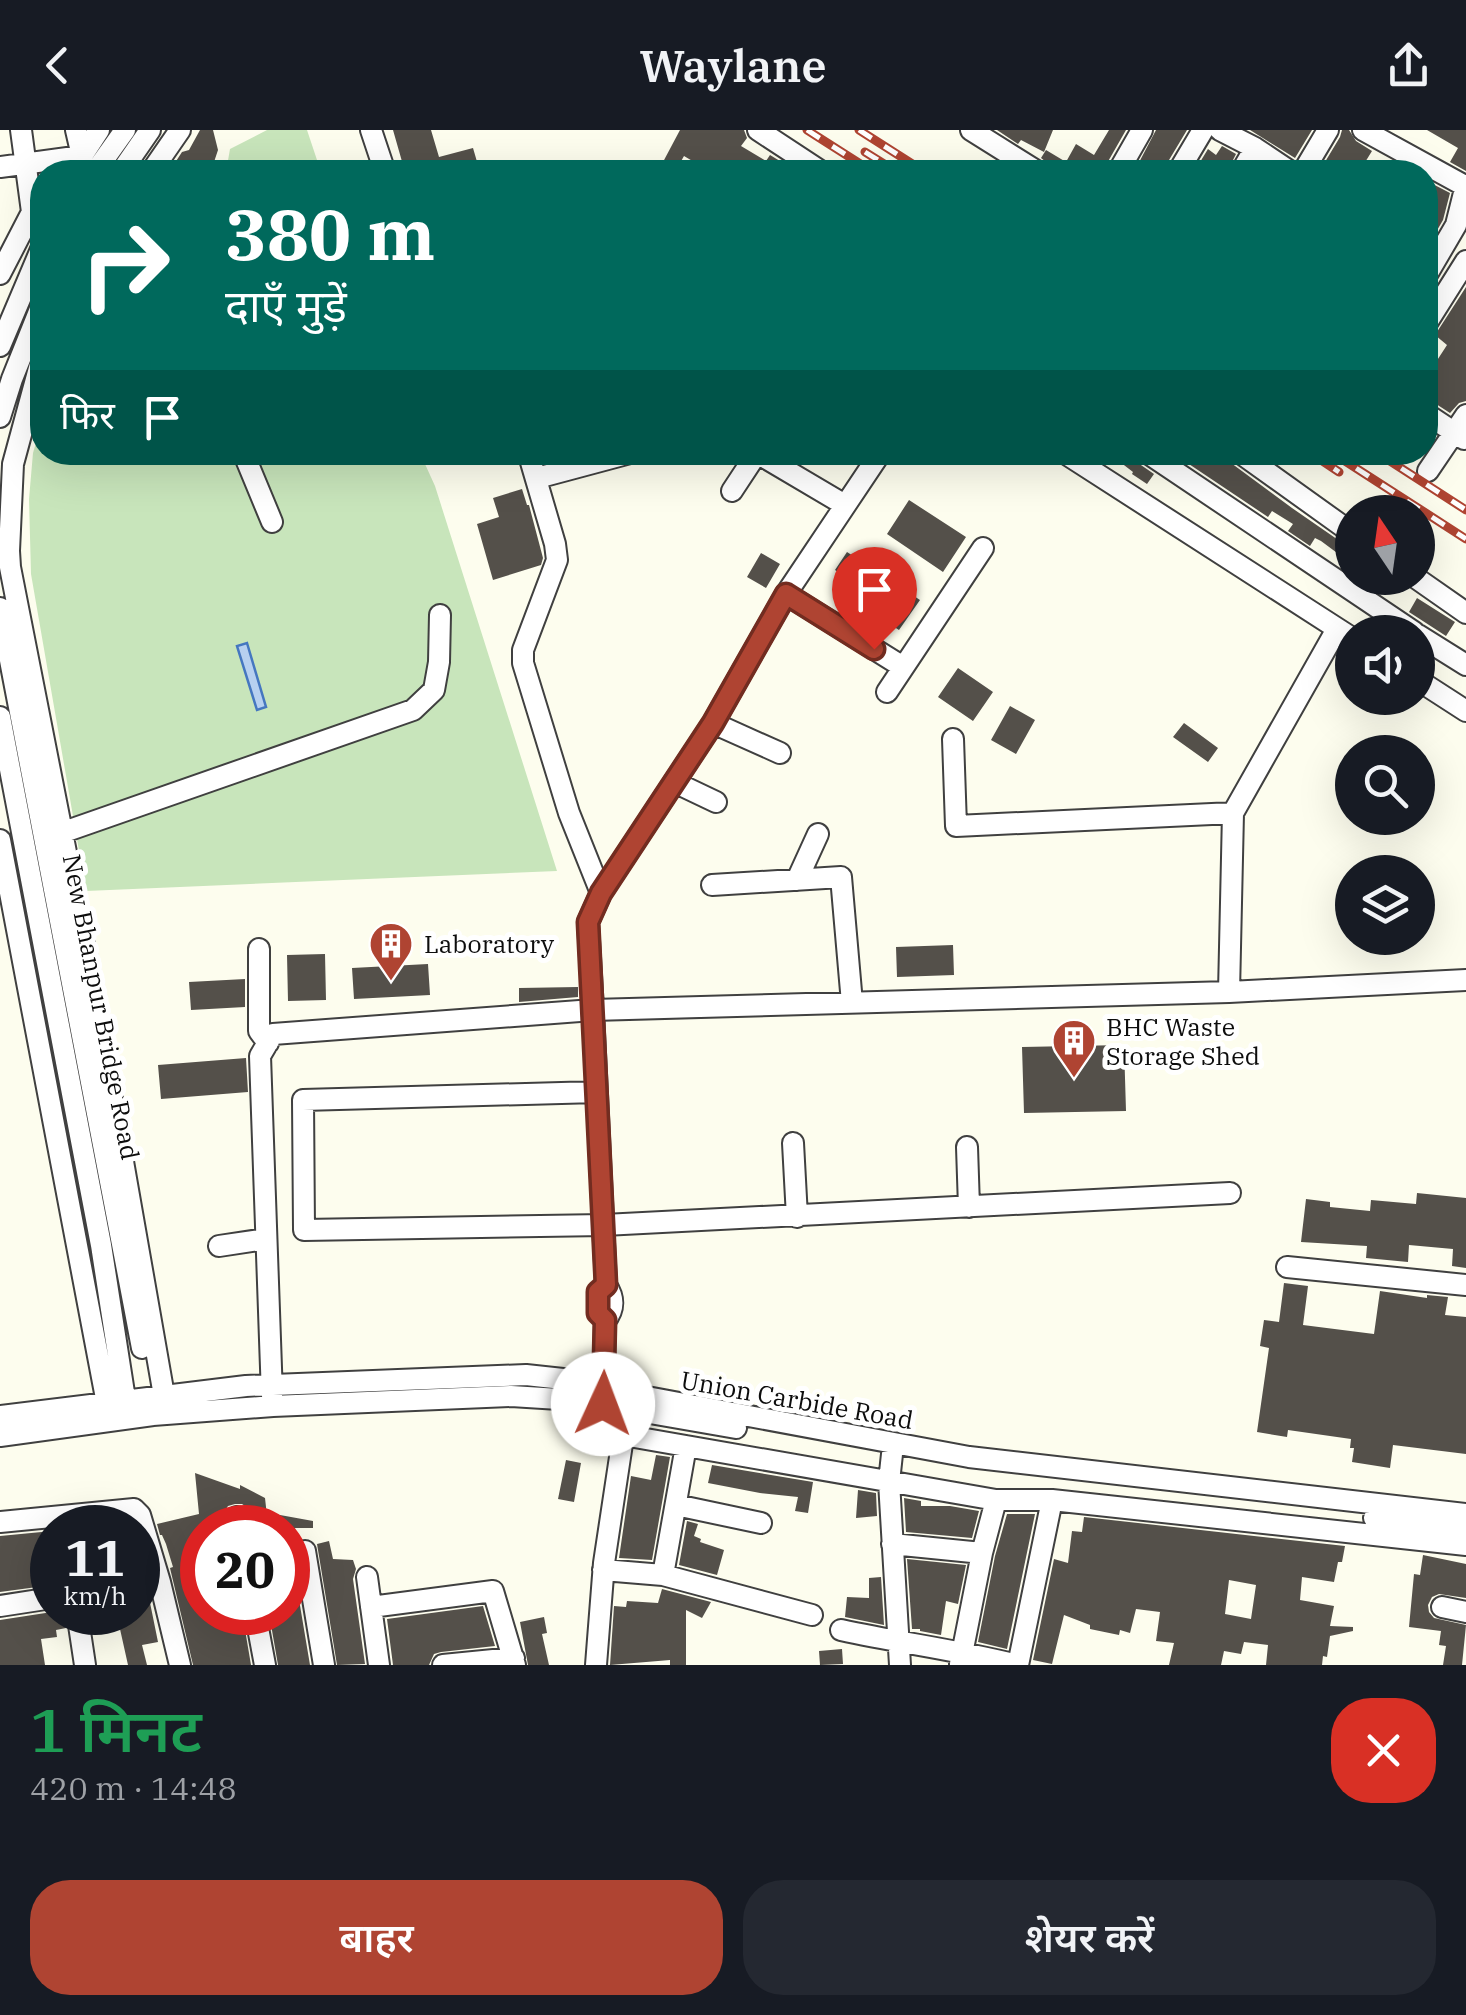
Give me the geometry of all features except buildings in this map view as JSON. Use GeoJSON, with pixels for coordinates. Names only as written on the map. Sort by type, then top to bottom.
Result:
{"type":"FeatureCollection","features":[{"type":"Feature","properties":{"kind":"street"},"geometry":{"type":"LineString","coordinates":[[21,130],[30,177]]}},
{"type":"Feature","properties":{"kind":"street"},"geometry":{"type":"LineString","coordinates":[[76,130],[87,160]]}},
{"type":"Feature","properties":{"kind":"street"},"geometry":{"type":"LineString","coordinates":[[90,160],[99,130]]}},
{"type":"Feature","properties":{"kind":"street"},"geometry":{"type":"LineString","coordinates":[[93,160],[126,130]]}},
{"type":"Feature","properties":{"kind":"street"},"geometry":{"type":"LineString","coordinates":[[129,160],[150,130]]}},
{"type":"Feature","properties":{"kind":"street"},"geometry":{"type":"LineString","coordinates":[[159,160],[180,130]]}},
{"type":"Feature","properties":{"kind":"street"},"geometry":{"type":"LineString","coordinates":[[371,130],[380,160]]}},
{"type":"Feature","properties":{"kind":"street"},"geometry":{"type":"LineString","coordinates":[[758,130],[804,160]]}},
{"type":"Feature","properties":{"kind":"street"},"geometry":{"type":"LineString","coordinates":[[970,130],[1019,160]]}},
{"type":"Feature","properties":{"kind":"street"},"geometry":{"type":"LineString","coordinates":[[1125,160],[1142,130]]}},
{"type":"Feature","properties":{"kind":"street"},"geometry":{"type":"LineString","coordinates":[[1185,160],[1204,130]]}},
{"type":"Feature","properties":{"kind":"street"},"geometry":{"type":"LineString","coordinates":[[1220,130],[1273,160]]}},
{"type":"Feature","properties":{"kind":"street"},"geometry":{"type":"LineString","coordinates":[[1310,160],[1328,130]]}},
{"type":"Feature","properties":{"kind":"street"},"geometry":{"type":"LineString","coordinates":[[1363,130],[1418,160]]}},
{"type":"Feature","properties":{"kind":"street"},"geometry":{"type":"LineString","coordinates":[[1248,160],[1255,148]]}},
{"type":"Feature","properties":{"kind":"street"},"geometry":{"type":"LineString","coordinates":[[0,167],[27,164]]}},
{"type":"Feature","properties":{"kind":"street"},"geometry":{"type":"LineString","coordinates":[[1438,171],[1466,186],[1456,226],[1438,251]]}},
{"type":"Feature","properties":{"kind":"street"},"geometry":{"type":"LineString","coordinates":[[0,274],[30,219]]}},
{"type":"Feature","properties":{"kind":"street"},"geometry":{"type":"LineString","coordinates":[[1438,305],[1462,267]]}},
{"type":"Feature","properties":{"kind":"street"},"geometry":{"type":"LineString","coordinates":[[0,346],[30,275]]}},
{"type":"Feature","properties":{"kind":"street"},"geometry":{"type":"LineString","coordinates":[[0,417],[30,334]]}},
{"type":"Feature","properties":{"kind":"street"},"geometry":{"type":"LineString","coordinates":[[30,402],[13,464],[8,551],[93,990],[159,1406]]}},
{"type":"Feature","properties":{"kind":"street"},"geometry":{"type":"LineString","coordinates":[[1438,419],[1462,429],[1438,458]]}},
{"type":"Feature","properties":{"kind":"street"},"geometry":{"type":"LineString","coordinates":[[249,465],[272,522]]}},
{"type":"Feature","properties":{"kind":"street"},"geometry":{"type":"LineString","coordinates":[[532,465],[557,560],[523,650],[523,663],[568,813],[601,893]]}},
{"type":"Feature","properties":{"kind":"street"},"geometry":{"type":"LineString","coordinates":[[537,478],[586,465]]}},
{"type":"Feature","properties":{"kind":"street"},"geometry":{"type":"LineString","coordinates":[[732,490],[750,465]]}},
{"type":"Feature","properties":{"kind":"street"},"geometry":{"type":"LineString","coordinates":[[777,465],[845,504]]}},
{"type":"Feature","properties":{"kind":"street"},"geometry":{"type":"LineString","coordinates":[[603,1396],[605,1320],[598,1313],[598,1292],[606,1285],[588,922],[601,893],[713,723],[786,594],[871,465]]}},
{"type":"Feature","properties":{"kind":"street"},"geometry":{"type":"LineString","coordinates":[[1083,465],[1335,628]]}},
{"type":"Feature","properties":{"kind":"street"},"geometry":{"type":"LineString","coordinates":[[1165,465],[1388,615]]}},
{"type":"Feature","properties":{"kind":"street"},"geometry":{"type":"LineString","coordinates":[[1257,465],[1335,522]]}},
{"type":"Feature","properties":{"kind":"street"},"geometry":{"type":"LineString","coordinates":[[1428,470],[1432,465]]}},
{"type":"Feature","properties":{"kind":"street"},"geometry":{"type":"LineString","coordinates":[[887,692],[903,667],[916,631],[983,548]]}},
{"type":"Feature","properties":{"kind":"street"},"geometry":{"type":"LineString","coordinates":[[1435,591],[1466,612]]}},
{"type":"Feature","properties":{"kind":"street"},"geometry":{"type":"LineString","coordinates":[[786,594],[903,667]]}},
{"type":"Feature","properties":{"kind":"street","name":"New Bhanpur Bridge Road"},"geometry":{"type":"LineString","coordinates":[[0,608],[159,1406]]}},
{"type":"Feature","properties":{"kind":"street"},"geometry":{"type":"LineString","coordinates":[[61,833],[413,710],[434,690],[440,615]]}},
{"type":"Feature","properties":{"kind":"street"},"geometry":{"type":"LineString","coordinates":[[1435,646],[1466,665]]}},
{"type":"Feature","properties":{"kind":"street"},"geometry":{"type":"LineString","coordinates":[[1229,992],[1232,813],[1335,650]]}},
{"type":"Feature","properties":{"kind":"street"},"geometry":{"type":"LineString","coordinates":[[1435,691],[1466,712]]}},
{"type":"Feature","properties":{"kind":"street","name":"New Bhanpur Bridge Road"},"geometry":{"type":"LineString","coordinates":[[0,718],[101,1246],[118,1410]]}},
{"type":"Feature","properties":{"kind":"street"},"geometry":{"type":"LineString","coordinates":[[713,723],[780,753]]}},
{"type":"Feature","properties":{"kind":"street"},"geometry":{"type":"LineString","coordinates":[[952,740],[956,826],[1232,813]]}},
{"type":"Feature","properties":{"kind":"street"},"geometry":{"type":"LineString","coordinates":[[674,782],[716,802]]}},
{"type":"Feature","properties":{"kind":"street"},"geometry":{"type":"LineString","coordinates":[[797,880],[818,834]]}},
{"type":"Feature","properties":{"kind":"street"},"geometry":{"type":"LineString","coordinates":[[0,840],[4,882],[118,1410]]}},
{"type":"Feature","properties":{"kind":"street"},"geometry":{"type":"LineString","coordinates":[[712,885],[841,876],[852,1003]]}},
{"type":"Feature","properties":{"kind":"street"},"geometry":{"type":"LineString","coordinates":[[259,948],[260,1031],[268,1043]]}},
{"type":"Feature","properties":{"kind":"street"},"geometry":{"type":"LineString","coordinates":[[272,1395],[260,1056],[273,1034],[593,1010],[1229,992],[1466,980]]}},
{"type":"Feature","properties":{"kind":"street"},"geometry":{"type":"LineString","coordinates":[[597,1092],[304,1100],[304,1230],[604,1226],[1230,1192]]}},
{"type":"Feature","properties":{"kind":"street"},"geometry":{"type":"LineString","coordinates":[[794,1143],[796,1217]]}},
{"type":"Feature","properties":{"kind":"street"},"geometry":{"type":"LineString","coordinates":[[967,1147],[968,1207]]}},
{"type":"Feature","properties":{"kind":"street"},"geometry":{"type":"LineString","coordinates":[[219,1246],[266,1239]]}},
{"type":"Feature","properties":{"kind":"street"},"geometry":{"type":"LineString","coordinates":[[1287,1267],[1466,1286]]}},
{"type":"Feature","properties":{"kind":"street","name":"Union Carbide Road"},"geometry":{"type":"LineString","coordinates":[[0,1416],[118,1410],[272,1395],[576,1400],[603,1396],[969,1457],[1466,1514]]}},
{"type":"Feature","properties":{"kind":"street","name":"Union Carbide Road"},"geometry":{"type":"LineString","coordinates":[[603,1396],[629,1410],[943,1464],[1466,1529]]}},
{"type":"Feature","properties":{"kind":"street","name":"Union Carbide Road"},"geometry":{"type":"LineString","coordinates":[[0,1436],[118,1410]]}},
{"type":"Feature","properties":{"kind":"street"},"geometry":{"type":"LineString","coordinates":[[596,1665],[604,1570],[622,1435],[629,1410]]}},
{"type":"Feature","properties":{"kind":"street"},"geometry":{"type":"LineString","coordinates":[[622,1435],[996,1500],[1052,1500],[1466,1546]]}},
{"type":"Feature","properties":{"kind":"street"},"geometry":{"type":"LineString","coordinates":[[663,1575],[686,1446]]}},
{"type":"Feature","properties":{"kind":"street"},"geometry":{"type":"LineString","coordinates":[[892,1454],[892,1544],[900,1665]]}},
{"type":"Feature","properties":{"kind":"street"},"geometry":{"type":"LineString","coordinates":[[962,1658],[996,1500]]}},
{"type":"Feature","properties":{"kind":"street"},"geometry":{"type":"LineString","coordinates":[[841,1630],[962,1658],[1017,1665],[1052,1500]]}},
{"type":"Feature","properties":{"kind":"street"},"geometry":{"type":"LineString","coordinates":[[676,1505],[761,1522]]}},
{"type":"Feature","properties":{"kind":"street"},"geometry":{"type":"LineString","coordinates":[[0,1522],[30,1519]]}},
{"type":"Feature","properties":{"kind":"street"},"geometry":{"type":"LineString","coordinates":[[892,1544],[982,1553]]}},
{"type":"Feature","properties":{"kind":"street"},"geometry":{"type":"LineString","coordinates":[[604,1570],[663,1575],[812,1615]]}},
{"type":"Feature","properties":{"kind":"street"},"geometry":{"type":"LineString","coordinates":[[367,1576],[379,1665]]}},
{"type":"Feature","properties":{"kind":"street"},"geometry":{"type":"LineString","coordinates":[[160,1582],[180,1665]]}},
{"type":"Feature","properties":{"kind":"street"},"geometry":{"type":"LineString","coordinates":[[310,1585],[324,1665]]}},
{"type":"Feature","properties":{"kind":"street"},"geometry":{"type":"LineString","coordinates":[[371,1607],[493,1592],[515,1661],[443,1665]]}},
{"type":"Feature","properties":{"kind":"street"},"geometry":{"type":"LineString","coordinates":[[0,1606],[30,1601]]}},
{"type":"Feature","properties":{"kind":"street"},"geometry":{"type":"LineString","coordinates":[[1442,1607],[1466,1612]]}},
{"type":"Feature","properties":{"kind":"street"},"geometry":{"type":"LineString","coordinates":[[80,1635],[85,1665]]}},
{"type":"Feature","properties":{"kind":"street"},"geometry":{"type":"LineString","coordinates":[[260,1635],[266,1665]]}},
{"type":"Feature","properties":{"kind":"green space"},"geometry":{"type":"Polygon","coordinates":[[[267,130],[307,130],[317,160],[228,160],[230,149],[267,130]]]}},
{"type":"Feature","properties":{"kind":"green space"},"geometry":{"type":"Polygon","coordinates":[[[32,465],[425,465],[557,871],[86,891],[31,574],[32,465]]]}},
{"type":"Feature","properties":{"kind":"water"},"geometry":{"type":"Polygon","coordinates":[[[247,643],[266,707],[257,710],[237,646],[247,643]]]}},
{"type":"Feature","properties":{"kind":"railway"},"geometry":{"type":"LineString","coordinates":[[807,130],[854,160]]}},
{"type":"Feature","properties":{"kind":"railway"},"geometry":{"type":"LineString","coordinates":[[859,130],[906,160]]}},
{"type":"Feature","properties":{"kind":"railway"},"geometry":{"type":"LineString","coordinates":[[865,152],[878,160]]}},
{"type":"Feature","properties":{"kind":"railway"},"geometry":{"type":"LineString","coordinates":[[1328,465],[1339,472]]}},
{"type":"Feature","properties":{"kind":"railway"},"geometry":{"type":"LineString","coordinates":[[1351,465],[1466,539]]}},
{"type":"Feature","properties":{"kind":"railway"},"geometry":{"type":"LineString","coordinates":[[1396,465],[1466,510]]}},
{"type":"Feature","properties":{"kind":"place","name":"Laboratory"},"geometry":{"type":"Point","coordinates":[391,982]}},
{"type":"Feature","properties":{"kind":"place","name":"BHC Waste Storage Shed"},"geometry":{"type":"Point","coordinates":[1074,1079]}},
{"type":"Feature","properties":{"kind":"route"},"geometry":{"type":"LineString","coordinates":[[603,1404],[605,1320],[598,1313],[598,1292],[606,1285],[588,922],[601,893],[713,723],[786,594],[874,649]]}}]}
